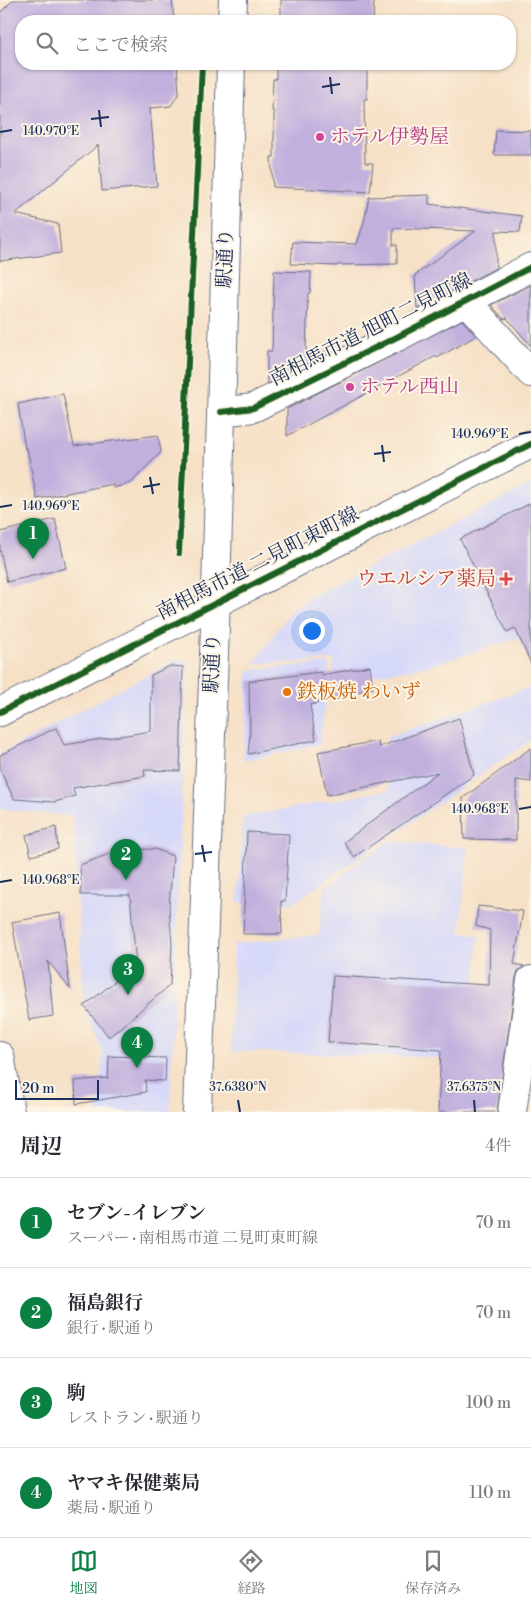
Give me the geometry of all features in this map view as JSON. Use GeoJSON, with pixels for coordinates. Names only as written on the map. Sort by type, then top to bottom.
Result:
{"type":"FeatureCollection","features":[{"type":"Feature","properties":{"kind":"street"},"geometry":{"type":"LineString","coordinates":[[232,15],[233,0]]}},
{"type":"Feature","properties":{"kind":"street","name":"駅通り"},"geometry":{"type":"LineString","coordinates":[[197,1112],[215,627],[214,605],[231,70]]}},
{"type":"Feature","properties":{"kind":"street","name":"南相馬市道 旭町二見町線"},"geometry":{"type":"LineString","coordinates":[[221,412],[253,408],[531,268]]}},
{"type":"Feature","properties":{"kind":"street"},"geometry":{"type":"LineString","coordinates":[[466,301],[531,374]]}},
{"type":"Feature","properties":{"kind":"street","name":"南相馬市道 二見町東町線"},"geometry":{"type":"LineString","coordinates":[[0,712],[531,444]]}},
{"type":"Feature","properties":{"kind":"street"},"geometry":{"type":"LineString","coordinates":[[512,1112],[531,980]]}},
{"type":"Feature","properties":{"kind":"street"},"geometry":{"type":"LineString","coordinates":[[0,1056],[10,1112]]}},
{"type":"Feature","properties":{"kind":"shaded area"},"geometry":{"type":"Polygon","coordinates":[[[531,484],[531,634],[429,666],[333,682],[334,660],[254,664],[290,611],[310,597],[531,484]]]}},
{"type":"Feature","properties":{"kind":"shaded area"},"geometry":{"type":"Polygon","coordinates":[[[177,659],[187,660],[170,1112],[97,1112],[103,1053],[84,1006],[73,816],[0,809],[0,754],[177,659]]]}},
{"type":"Feature","properties":{"kind":"shaded area"},"geometry":{"type":"Polygon","coordinates":[[[330,663],[320,744],[243,761],[248,670],[330,663]]]}},
{"type":"Feature","properties":{"kind":"shaded area"},"geometry":{"type":"Polygon","coordinates":[[[531,687],[531,740],[293,903],[238,902],[243,817],[389,790],[387,737],[531,687]]]}},
{"type":"Feature","properties":{"kind":"shaded area"},"geometry":{"type":"Polygon","coordinates":[[[389,841],[468,848],[460,932],[479,936],[470,1059],[231,1051],[234,944],[319,935],[325,887],[389,841]]]}},
{"type":"Feature","properties":{"kind":"building"},"geometry":{"type":"Polygon","coordinates":[[[13,0],[172,0],[173,15],[15,15],[15,70],[177,70],[179,93],[171,106],[150,108],[157,186],[102,191],[98,145],[15,214],[58,224],[61,253],[0,261],[0,13],[13,0]]]}},
{"type":"Feature","properties":{"kind":"building"},"geometry":{"type":"Polygon","coordinates":[[[281,0],[374,0],[373,15],[281,15],[281,0]]]}},
{"type":"Feature","properties":{"kind":"building"},"geometry":{"type":"Polygon","coordinates":[[[276,70],[367,70],[367,99],[364,99],[365,163],[373,163],[370,192],[273,187],[271,157],[274,157],[274,111],[272,111],[273,79],[276,79],[276,70]]]}},
{"type":"Feature","properties":{"kind":"building"},"geometry":{"type":"Polygon","coordinates":[[[496,130],[531,131],[531,155],[494,155],[496,130]]]}},
{"type":"Feature","properties":{"kind":"building"},"geometry":{"type":"Polygon","coordinates":[[[429,195],[429,204],[522,216],[520,232],[496,231],[496,268],[417,309],[415,275],[476,231],[393,228],[393,245],[397,245],[397,264],[337,266],[291,264],[293,242],[357,244],[369,197],[429,195]]]}},
{"type":"Feature","properties":{"kind":"building"},"geometry":{"type":"Polygon","coordinates":[[[274,271],[311,272],[310,293],[308,293],[306,352],[331,352],[267,384],[267,351],[272,351],[274,271]]]}},
{"type":"Feature","properties":{"kind":"building"},"geometry":{"type":"Polygon","coordinates":[[[531,285],[531,346],[507,318],[504,319],[491,305],[531,285]]]}},
{"type":"Feature","properties":{"kind":"building","name":"ホテル西山"},"geometry":{"type":"Polygon","coordinates":[[[462,320],[476,336],[287,436],[287,409],[462,320]]]}},
{"type":"Feature","properties":{"kind":"building"},"geometry":{"type":"Polygon","coordinates":[[[63,394],[74,446],[158,435],[161,452],[131,483],[113,488],[113,484],[37,499],[27,448],[25,449],[18,404],[63,394]]]}},
{"type":"Feature","properties":{"kind":"building","name":"ウエルシア薬局"},"geometry":{"type":"Polygon","coordinates":[[[531,503],[531,664],[515,628],[507,632],[460,539],[531,503]]]}},
{"type":"Feature","properties":{"kind":"building"},"geometry":{"type":"Polygon","coordinates":[[[55,519],[66,568],[7,582],[0,550],[0,532],[55,519]]]}},
{"type":"Feature","properties":{"kind":"building"},"geometry":{"type":"Polygon","coordinates":[[[170,666],[183,667],[180,771],[144,770],[145,776],[73,788],[75,796],[55,802],[14,799],[0,770],[0,755],[56,728],[64,745],[151,731],[151,675],[170,666]]]}},
{"type":"Feature","properties":{"kind":"building"},"geometry":{"type":"Polygon","coordinates":[[[370,666],[373,688],[310,705],[316,740],[248,754],[250,733],[249,681],[321,672],[322,675],[370,666]]]}},
{"type":"Feature","properties":{"kind":"building"},"geometry":{"type":"Polygon","coordinates":[[[459,718],[474,775],[354,857],[344,842],[438,772],[327,795],[318,752],[378,741],[379,747],[459,718]]]}},
{"type":"Feature","properties":{"kind":"building"},"geometry":{"type":"Polygon","coordinates":[[[531,748],[531,782],[516,780],[516,840],[464,839],[463,798],[531,748]]]}},
{"type":"Feature","properties":{"kind":"building"},"geometry":{"type":"Polygon","coordinates":[[[56,827],[58,849],[31,856],[26,835],[56,827]]]}},
{"type":"Feature","properties":{"kind":"building"},"geometry":{"type":"Polygon","coordinates":[[[247,832],[289,834],[285,901],[281,901],[282,934],[243,934],[247,832]]]}},
{"type":"Feature","properties":{"kind":"building"},"geometry":{"type":"Polygon","coordinates":[[[155,849],[173,856],[169,907],[172,945],[170,985],[109,1037],[84,1006],[136,965],[130,895],[81,895],[80,865],[120,850],[155,849]]]}},
{"type":"Feature","properties":{"kind":"building"},"geometry":{"type":"Polygon","coordinates":[[[478,906],[523,911],[514,964],[524,966],[518,971],[516,978],[497,1112],[438,1112],[441,1050],[328,1042],[333,976],[489,985],[490,930],[476,926],[478,906]]]}},
{"type":"Feature","properties":{"kind":"building"},"geometry":{"type":"Polygon","coordinates":[[[60,913],[70,989],[48,961],[53,1016],[29,1020],[12,922],[60,913]]]}},
{"type":"Feature","properties":{"kind":"building"},"geometry":{"type":"Polygon","coordinates":[[[109,1056],[166,1058],[165,1081],[145,1080],[146,1092],[76,1104],[75,1081],[108,1078],[109,1056]]]}},
{"type":"Feature","properties":{"kind":"cycle path"},"geometry":{"type":"LineString","coordinates":[[179,553],[202,70]]}},
{"type":"Feature","properties":{"kind":"cycle path"},"geometry":{"type":"LineString","coordinates":[[221,412],[253,408],[397,337],[531,267]]}},
{"type":"Feature","properties":{"kind":"cycle path"},"geometry":{"type":"LineString","coordinates":[[0,712],[531,444]]}},
{"type":"Feature","properties":{"kind":"place","name":"ホテル伊勢屋"},"geometry":{"type":"Point","coordinates":[320,137]}},
{"type":"Feature","properties":{"kind":"place","name":"ホテル西山"},"geometry":{"type":"Point","coordinates":[350,387]}},
{"type":"Feature","properties":{"kind":"place","name":"セブン-イレブン"},"geometry":{"type":"Point","coordinates":[33,559]}},
{"type":"Feature","properties":{"kind":"place","name":"ウエルシア薬局"},"geometry":{"type":"Point","coordinates":[506,579]}},
{"type":"Feature","properties":{"kind":"place","name":"鉄板焼 わいず"},"geometry":{"type":"Point","coordinates":[287,692]}},
{"type":"Feature","properties":{"kind":"place","name":"福島銀行"},"geometry":{"type":"Point","coordinates":[126,880]}},
{"type":"Feature","properties":{"kind":"place","name":"駒"},"geometry":{"type":"Point","coordinates":[128,995]}},
{"type":"Feature","properties":{"kind":"place","name":"ヤマキ保健薬局"},"geometry":{"type":"Point","coordinates":[137,1068]}}]}
